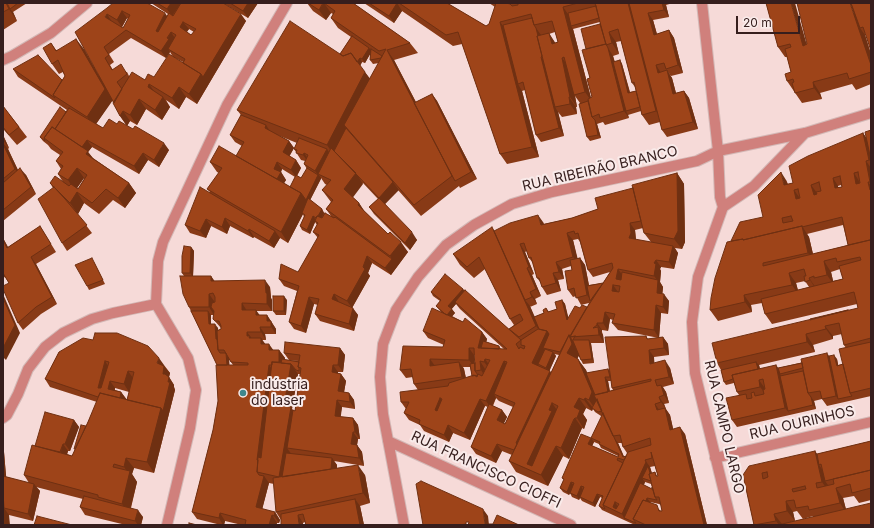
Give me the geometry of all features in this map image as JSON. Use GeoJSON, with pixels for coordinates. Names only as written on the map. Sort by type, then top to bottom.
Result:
{"type":"FeatureCollection","features":[{"type":"Feature","properties":{"kind":"street"},"geometry":{"type":"LineString","coordinates":[[3,60],[51,33],[87,3]]}},
{"type":"Feature","properties":{"kind":"street"},"geometry":{"type":"LineString","coordinates":[[167,525],[190,428],[196,390],[188,358],[156,304],[158,261],[163,242],[227,105],[287,3]]}},
{"type":"Feature","properties":{"kind":"street"},"geometry":{"type":"LineString","coordinates":[[702,3],[718,151],[720,197],[723,207],[754,186],[805,133],[871,114]]}},
{"type":"Feature","properties":{"kind":"street","name":"RUA RIBEIRÃO BRANCO"},"geometry":{"type":"LineString","coordinates":[[404,525],[383,414],[380,376],[383,344],[396,310],[418,277],[446,245],[474,224],[512,204],[552,192],[697,161],[718,151],[805,133]]}},
{"type":"Feature","properties":{"kind":"street","name":"RUA CAMPO LARGO"},"geometry":{"type":"LineString","coordinates":[[723,207],[698,277],[692,322],[695,373],[732,525]]}},
{"type":"Feature","properties":{"kind":"street"},"geometry":{"type":"LineString","coordinates":[[3,418],[7,415],[18,394],[28,369],[45,347],[63,333],[92,319],[156,304]]}},
{"type":"Feature","properties":{"kind":"street","name":"RUA OURINHOS"},"geometry":{"type":"LineString","coordinates":[[715,458],[871,422]]}},
{"type":"Feature","properties":{"kind":"street","name":"RUA FRANCISCO CIOFFI"},"geometry":{"type":"LineString","coordinates":[[388,441],[571,525]]}},
{"type":"Feature","properties":{"kind":"building"},"geometry":{"type":"Polygon","coordinates":[[[3,3],[6,3],[9,9],[3,12],[3,3]]]}},
{"type":"Feature","properties":{"kind":"building"},"geometry":{"type":"Polygon","coordinates":[[[7,3],[18,3],[10,9],[7,3]]]}},
{"type":"Feature","properties":{"kind":"building"},"geometry":{"type":"Polygon","coordinates":[[[113,3],[147,3],[165,13],[156,31],[158,32],[169,13],[173,16],[181,3],[223,3],[241,14],[203,77],[201,74],[183,63],[185,59],[168,49],[176,35],[171,32],[167,38],[169,39],[161,51],[126,30],[104,47],[109,55],[105,58],[112,70],[121,64],[127,74],[117,82],[122,89],[114,103],[75,32],[113,3]],[[122,11],[117,20],[107,14],[105,17],[123,28],[130,15],[122,11]],[[183,22],[180,27],[191,35],[196,29],[183,22]]]}},
{"type":"Feature","properties":{"kind":"building"},"geometry":{"type":"Polygon","coordinates":[[[157,3],[171,3],[167,9],[157,3]]]}},
{"type":"Feature","properties":{"kind":"building"},"geometry":{"type":"Polygon","coordinates":[[[230,3],[248,3],[243,11],[230,3]]]}},
{"type":"Feature","properties":{"kind":"building"},"geometry":{"type":"Polygon","coordinates":[[[308,3],[323,3],[319,10],[308,3]]]}},
{"type":"Feature","properties":{"kind":"building"},"geometry":{"type":"Polygon","coordinates":[[[324,3],[353,3],[410,43],[387,50],[452,176],[414,205],[344,125],[386,49],[379,51],[331,18],[335,11],[324,3]]]}},
{"type":"Feature","properties":{"kind":"building"},"geometry":{"type":"Polygon","coordinates":[[[369,3],[397,3],[389,16],[369,3]]]}},
{"type":"Feature","properties":{"kind":"building"},"geometry":{"type":"Polygon","coordinates":[[[399,3],[447,3],[486,26],[489,24],[496,3],[506,3],[512,6],[518,5],[518,3],[578,3],[563,7],[585,92],[574,95],[564,57],[562,58],[570,104],[555,107],[537,36],[549,33],[552,44],[558,42],[552,21],[534,25],[531,14],[500,22],[532,147],[500,154],[458,32],[446,35],[399,3]]]}},
{"type":"Feature","properties":{"kind":"building"},"geometry":{"type":"Polygon","coordinates":[[[595,3],[628,3],[656,111],[642,115],[618,29],[609,32],[612,43],[606,45],[595,3]]]}},
{"type":"Feature","properties":{"kind":"building"},"geometry":{"type":"Polygon","coordinates":[[[629,3],[662,3],[664,10],[648,13],[654,35],[669,30],[678,65],[666,69],[664,63],[656,65],[658,73],[667,70],[673,94],[684,91],[693,122],[662,130],[629,3]]]}},
{"type":"Feature","properties":{"kind":"building"},"geometry":{"type":"Polygon","coordinates":[[[766,3],[791,3],[803,46],[807,44],[797,3],[850,3],[871,65],[871,72],[849,79],[847,73],[813,82],[814,88],[795,93],[792,83],[794,82],[793,79],[787,81],[785,74],[791,72],[785,49],[791,47],[790,44],[778,47],[766,3]]]}},
{"type":"Feature","properties":{"kind":"building"},"geometry":{"type":"Polygon","coordinates":[[[851,3],[871,3],[871,51],[863,27],[860,28],[851,3]]]}},
{"type":"Feature","properties":{"kind":"building"},"geometry":{"type":"Polygon","coordinates":[[[596,6],[599,18],[571,26],[568,13],[596,6]]]}},
{"type":"Feature","properties":{"kind":"building"},"geometry":{"type":"Polygon","coordinates":[[[532,18],[538,36],[541,57],[559,128],[536,135],[523,82],[518,84],[503,25],[532,18]]]}},
{"type":"Feature","properties":{"kind":"building"},"geometry":{"type":"Polygon","coordinates":[[[290,21],[343,56],[351,53],[365,72],[327,145],[237,110],[290,21]]]}},
{"type":"Feature","properties":{"kind":"building"},"geometry":{"type":"Polygon","coordinates":[[[600,24],[606,44],[586,49],[581,29],[600,24]]]}},
{"type":"Feature","properties":{"kind":"building"},"geometry":{"type":"Polygon","coordinates":[[[352,36],[369,48],[362,59],[360,58],[357,62],[351,53],[343,56],[340,54],[352,36]]]}},
{"type":"Feature","properties":{"kind":"building"},"geometry":{"type":"Polygon","coordinates":[[[76,39],[105,89],[87,117],[53,95],[65,76],[58,60],[52,64],[43,48],[51,43],[56,51],[76,39]]]}},
{"type":"Feature","properties":{"kind":"building"},"geometry":{"type":"Polygon","coordinates":[[[606,44],[624,111],[600,118],[599,114],[592,117],[588,99],[592,97],[587,79],[590,78],[582,50],[606,44]]]}},
{"type":"Feature","properties":{"kind":"building"},"geometry":{"type":"Polygon","coordinates":[[[371,49],[382,56],[381,58],[370,60],[371,49]]]}},
{"type":"Feature","properties":{"kind":"building"},"geometry":{"type":"Polygon","coordinates":[[[169,54],[201,74],[189,94],[179,87],[172,98],[149,84],[148,87],[163,97],[155,110],[139,99],[130,115],[123,111],[120,116],[113,103],[132,72],[145,80],[148,74],[154,77],[169,54]]]}},
{"type":"Feature","properties":{"kind":"building"},"geometry":{"type":"Polygon","coordinates":[[[38,55],[62,80],[53,95],[55,98],[13,69],[38,55]]]}},
{"type":"Feature","properties":{"kind":"building"},"geometry":{"type":"Polygon","coordinates":[[[620,60],[628,93],[636,91],[640,107],[626,111],[613,62],[620,60]]]}},
{"type":"Feature","properties":{"kind":"building"},"geometry":{"type":"Polygon","coordinates":[[[432,94],[471,172],[455,181],[414,103],[432,94]]]}},
{"type":"Feature","properties":{"kind":"building"},"geometry":{"type":"Polygon","coordinates":[[[588,101],[592,117],[595,120],[598,135],[587,137],[579,104],[588,101]]]}},
{"type":"Feature","properties":{"kind":"building"},"geometry":{"type":"Polygon","coordinates":[[[3,106],[19,127],[9,135],[3,127],[3,106]]]}},
{"type":"Feature","properties":{"kind":"building"},"geometry":{"type":"Polygon","coordinates":[[[60,107],[66,112],[55,129],[52,127],[44,138],[45,141],[40,137],[60,107]]]}},
{"type":"Feature","properties":{"kind":"building"},"geometry":{"type":"Polygon","coordinates":[[[69,108],[103,128],[109,119],[117,124],[119,121],[133,129],[135,126],[164,143],[154,160],[143,153],[134,166],[87,140],[82,147],[55,129],[69,108]]]}},
{"type":"Feature","properties":{"kind":"building"},"geometry":{"type":"Polygon","coordinates":[[[241,115],[266,125],[265,128],[289,141],[283,152],[296,160],[291,170],[277,162],[274,169],[281,172],[277,179],[236,156],[244,142],[230,135],[241,115]]]}},
{"type":"Feature","properties":{"kind":"building"},"geometry":{"type":"Polygon","coordinates":[[[52,127],[88,151],[86,154],[129,183],[118,198],[106,189],[92,203],[77,192],[70,203],[50,183],[55,176],[69,186],[71,184],[78,189],[87,175],[77,168],[68,180],[58,174],[63,166],[56,161],[63,152],[44,138],[52,127]]]}},
{"type":"Feature","properties":{"kind":"building"},"geometry":{"type":"Polygon","coordinates":[[[346,128],[393,182],[379,198],[334,151],[346,128]]]}},
{"type":"Feature","properties":{"kind":"building"},"geometry":{"type":"Polygon","coordinates":[[[871,130],[871,160],[865,132],[871,130]]]}},
{"type":"Feature","properties":{"kind":"building"},"geometry":{"type":"Polygon","coordinates":[[[863,133],[869,160],[866,161],[870,182],[868,182],[871,190],[871,241],[848,245],[842,217],[743,240],[731,241],[740,222],[763,217],[758,195],[781,172],[784,185],[793,183],[789,166],[808,156],[863,133]],[[858,172],[854,173],[856,184],[860,183],[858,172]],[[840,176],[833,178],[835,188],[842,187],[840,176]],[[819,182],[811,185],[814,195],[817,194],[816,192],[821,191],[819,182]],[[798,189],[794,190],[796,199],[800,198],[798,189]],[[791,216],[782,218],[783,223],[793,221],[791,216]]]}},
{"type":"Feature","properties":{"kind":"building"},"geometry":{"type":"Polygon","coordinates":[[[299,138],[327,149],[315,171],[304,164],[308,155],[304,153],[303,155],[296,153],[297,150],[294,149],[299,138]]]}},
{"type":"Feature","properties":{"kind":"building"},"geometry":{"type":"Polygon","coordinates":[[[3,144],[15,169],[3,179],[3,144]]]}},
{"type":"Feature","properties":{"kind":"building"},"geometry":{"type":"Polygon","coordinates":[[[219,146],[301,193],[281,232],[207,189],[222,168],[210,162],[219,146]]]}},
{"type":"Feature","properties":{"kind":"building"},"geometry":{"type":"Polygon","coordinates":[[[331,148],[356,173],[344,189],[388,234],[390,232],[401,242],[390,256],[326,209],[333,200],[322,190],[331,180],[318,174],[331,148]]]}},
{"type":"Feature","properties":{"kind":"building"},"geometry":{"type":"Polygon","coordinates":[[[20,168],[31,187],[3,210],[3,183],[20,168]]]}},
{"type":"Feature","properties":{"kind":"building"},"geometry":{"type":"Polygon","coordinates":[[[307,168],[318,175],[306,200],[301,193],[290,187],[296,175],[301,178],[307,168]]]}},
{"type":"Feature","properties":{"kind":"building"},"geometry":{"type":"Polygon","coordinates":[[[677,173],[678,231],[674,239],[644,233],[632,185],[677,173]]]}},
{"type":"Feature","properties":{"kind":"building"},"geometry":{"type":"Polygon","coordinates":[[[54,187],[87,225],[62,243],[38,199],[54,187]]]}},
{"type":"Feature","properties":{"kind":"building"},"geometry":{"type":"Polygon","coordinates":[[[200,187],[275,231],[269,241],[249,229],[248,231],[225,218],[222,227],[206,219],[200,231],[185,225],[200,187]]]}},
{"type":"Feature","properties":{"kind":"building"},"geometry":{"type":"Polygon","coordinates":[[[633,188],[641,221],[630,223],[631,233],[629,238],[673,246],[669,262],[656,260],[654,263],[656,264],[654,276],[618,269],[616,279],[621,280],[622,272],[658,280],[657,293],[664,294],[663,307],[656,305],[654,330],[612,323],[615,314],[605,312],[603,323],[597,323],[597,325],[593,328],[598,327],[599,335],[570,337],[613,268],[612,263],[588,270],[578,233],[575,234],[574,231],[567,233],[573,257],[556,262],[559,272],[553,273],[556,283],[542,287],[539,278],[537,278],[531,257],[529,258],[524,243],[520,244],[529,267],[527,268],[536,289],[530,292],[532,297],[525,300],[494,231],[510,223],[538,215],[541,225],[572,218],[598,209],[595,198],[633,188]],[[613,285],[612,291],[619,292],[620,286],[613,285]]]}},
{"type":"Feature","properties":{"kind":"building"},"geometry":{"type":"Polygon","coordinates":[[[308,198],[322,209],[316,218],[313,216],[307,230],[300,226],[305,215],[302,213],[308,198]]]}},
{"type":"Feature","properties":{"kind":"building"},"geometry":{"type":"Polygon","coordinates":[[[379,198],[412,232],[405,243],[369,207],[379,198]]]}},
{"type":"Feature","properties":{"kind":"building"},"geometry":{"type":"Polygon","coordinates":[[[325,213],[334,218],[335,217],[392,259],[385,268],[367,256],[363,267],[365,269],[347,301],[334,294],[332,299],[353,308],[349,324],[315,314],[319,299],[309,297],[301,326],[289,322],[299,286],[279,279],[281,264],[298,272],[319,235],[313,232],[318,223],[315,221],[317,216],[322,218],[325,213]]]}},
{"type":"Feature","properties":{"kind":"building"},"geometry":{"type":"Polygon","coordinates":[[[40,226],[51,244],[31,257],[52,297],[36,307],[18,323],[3,289],[3,286],[9,283],[3,273],[3,240],[7,248],[40,226]]]}},
{"type":"Feature","properties":{"kind":"building"},"geometry":{"type":"Polygon","coordinates":[[[802,226],[808,253],[763,263],[763,266],[870,240],[871,338],[844,345],[839,323],[825,326],[826,329],[806,334],[807,342],[717,363],[712,343],[858,308],[854,292],[765,314],[761,299],[843,279],[839,266],[861,260],[860,257],[837,262],[836,258],[824,261],[827,275],[814,278],[814,276],[805,282],[804,276],[806,276],[804,269],[789,273],[792,285],[744,295],[745,302],[710,310],[715,278],[727,242],[743,240],[802,226]]]}},
{"type":"Feature","properties":{"kind":"building"},"geometry":{"type":"Polygon","coordinates":[[[492,227],[536,326],[519,337],[509,329],[523,320],[520,314],[510,319],[479,257],[467,267],[453,254],[492,227]]]}},
{"type":"Feature","properties":{"kind":"building"},"geometry":{"type":"Polygon","coordinates":[[[184,246],[191,247],[190,273],[182,273],[182,256],[184,246]]]}},
{"type":"Feature","properties":{"kind":"building"},"geometry":{"type":"Polygon","coordinates":[[[92,258],[103,280],[87,286],[75,265],[92,258]]]}},
{"type":"Feature","properties":{"kind":"building"},"geometry":{"type":"Polygon","coordinates":[[[580,258],[587,295],[576,298],[574,288],[568,290],[565,271],[572,270],[570,260],[580,258]]]}},
{"type":"Feature","properties":{"kind":"building"},"geometry":{"type":"Polygon","coordinates":[[[445,274],[463,289],[448,306],[452,309],[447,315],[436,306],[441,300],[431,292],[445,274]]]}},
{"type":"Feature","properties":{"kind":"building"},"geometry":{"type":"Polygon","coordinates":[[[180,276],[211,276],[211,281],[265,280],[267,304],[242,303],[242,310],[256,310],[256,315],[267,315],[267,321],[271,321],[271,327],[260,327],[261,332],[247,332],[247,336],[250,336],[249,338],[261,338],[261,344],[269,344],[269,350],[279,350],[279,362],[272,362],[272,365],[269,365],[257,460],[257,472],[259,475],[264,476],[256,507],[275,512],[274,516],[272,515],[269,525],[245,525],[246,520],[220,513],[219,518],[192,512],[213,430],[218,401],[216,365],[248,365],[248,363],[231,362],[224,350],[218,350],[217,331],[221,329],[221,326],[219,321],[215,321],[213,319],[214,311],[211,307],[212,303],[215,302],[215,297],[213,293],[209,294],[209,307],[189,307],[183,294],[180,276]]]}},
{"type":"Feature","properties":{"kind":"building"},"geometry":{"type":"Polygon","coordinates":[[[603,283],[590,301],[587,286],[603,283]]]}},
{"type":"Feature","properties":{"kind":"building"},"geometry":{"type":"Polygon","coordinates":[[[465,290],[521,340],[538,329],[547,331],[532,363],[550,371],[514,450],[497,444],[491,456],[471,447],[489,404],[502,410],[497,420],[505,424],[515,403],[494,394],[507,362],[504,361],[486,401],[480,399],[464,433],[448,425],[444,435],[419,424],[420,420],[404,413],[409,402],[401,402],[400,392],[448,386],[449,383],[474,375],[477,377],[478,374],[482,376],[490,360],[485,359],[484,362],[480,361],[481,370],[475,371],[474,348],[469,348],[469,360],[430,359],[430,366],[459,362],[462,377],[414,384],[411,369],[400,370],[403,346],[443,347],[445,340],[423,331],[432,308],[463,322],[465,318],[482,332],[478,348],[507,349],[455,302],[465,290]],[[521,340],[516,344],[519,349],[520,347],[524,349],[525,346],[521,345],[521,340]],[[440,398],[435,410],[437,411],[442,399],[440,398]]]}},
{"type":"Feature","properties":{"kind":"building"},"geometry":{"type":"Polygon","coordinates":[[[273,296],[284,296],[284,311],[273,311],[273,296]]]}},
{"type":"Feature","properties":{"kind":"building"},"geometry":{"type":"Polygon","coordinates":[[[3,298],[15,325],[3,348],[3,298]]]}},
{"type":"Feature","properties":{"kind":"building"},"geometry":{"type":"Polygon","coordinates":[[[562,300],[567,320],[575,306],[580,308],[582,305],[587,307],[560,352],[543,348],[549,334],[547,331],[539,329],[534,317],[544,313],[543,310],[546,308],[548,312],[557,309],[555,302],[562,300]]]}},
{"type":"Feature","properties":{"kind":"building"},"geometry":{"type":"Polygon","coordinates":[[[848,310],[810,320],[810,319],[848,310]]]}},
{"type":"Feature","properties":{"kind":"building"},"geometry":{"type":"Polygon","coordinates":[[[191,311],[208,311],[209,324],[215,324],[218,350],[220,353],[226,353],[227,365],[217,365],[191,311]]]}},
{"type":"Feature","properties":{"kind":"building"},"geometry":{"type":"Polygon","coordinates":[[[95,333],[117,333],[148,346],[159,358],[157,363],[164,366],[163,374],[169,377],[168,382],[170,382],[163,411],[161,408],[127,400],[134,372],[128,371],[124,384],[110,381],[108,389],[121,392],[120,398],[100,393],[98,397],[45,379],[59,352],[83,338],[93,340],[95,333]],[[105,361],[98,388],[101,388],[109,362],[105,361]]]}},
{"type":"Feature","properties":{"kind":"building"},"geometry":{"type":"Polygon","coordinates":[[[569,335],[572,344],[567,353],[578,359],[592,392],[589,400],[579,398],[574,407],[580,410],[577,418],[574,419],[561,448],[556,446],[541,475],[509,461],[569,335]],[[552,403],[549,410],[552,411],[527,464],[532,466],[558,406],[552,403]]]}},
{"type":"Feature","properties":{"kind":"building"},"geometry":{"type":"Polygon","coordinates":[[[575,336],[573,340],[589,340],[592,359],[581,360],[570,337],[575,336]]]}},
{"type":"Feature","properties":{"kind":"building"},"geometry":{"type":"Polygon","coordinates":[[[646,336],[647,339],[663,337],[664,348],[649,350],[650,364],[665,360],[669,377],[655,380],[657,386],[661,385],[664,395],[659,397],[661,402],[655,404],[657,410],[665,408],[670,430],[680,427],[704,525],[646,525],[633,519],[643,500],[657,505],[659,511],[662,511],[659,497],[655,497],[649,474],[655,472],[656,476],[658,476],[651,452],[652,458],[645,460],[646,462],[622,514],[603,505],[628,452],[651,445],[650,438],[623,447],[620,435],[613,436],[594,395],[651,381],[651,379],[612,388],[605,337],[646,336]],[[615,502],[613,507],[616,509],[619,504],[615,502]]]}},
{"type":"Feature","properties":{"kind":"building"},"geometry":{"type":"Polygon","coordinates":[[[483,341],[499,346],[499,349],[481,348],[483,341]]]}},
{"type":"Feature","properties":{"kind":"building"},"geometry":{"type":"Polygon","coordinates":[[[285,342],[340,348],[338,365],[333,365],[332,372],[341,374],[338,391],[349,393],[350,402],[337,400],[335,416],[353,418],[355,432],[353,432],[351,444],[357,445],[359,458],[287,448],[293,410],[295,411],[301,368],[298,367],[300,355],[284,353],[285,342]]]}},
{"type":"Feature","properties":{"kind":"building"},"geometry":{"type":"Polygon","coordinates":[[[871,342],[871,388],[850,393],[839,349],[871,342]]]}},
{"type":"Feature","properties":{"kind":"building"},"geometry":{"type":"Polygon","coordinates":[[[545,349],[553,352],[546,368],[538,364],[545,349]]]}},
{"type":"Feature","properties":{"kind":"building"},"geometry":{"type":"Polygon","coordinates":[[[827,353],[836,396],[822,399],[820,391],[808,393],[801,359],[827,353]]]}},
{"type":"Feature","properties":{"kind":"building"},"geometry":{"type":"Polygon","coordinates":[[[834,355],[837,366],[843,364],[852,396],[838,399],[829,356],[834,355]]]}},
{"type":"Feature","properties":{"kind":"building"},"geometry":{"type":"Polygon","coordinates":[[[282,359],[299,362],[299,371],[296,370],[291,364],[281,363],[282,359]]]}},
{"type":"Feature","properties":{"kind":"building"},"geometry":{"type":"Polygon","coordinates":[[[272,362],[291,364],[284,406],[291,407],[279,477],[257,472],[258,457],[261,458],[272,362]]]}},
{"type":"Feature","properties":{"kind":"building"},"geometry":{"type":"Polygon","coordinates":[[[756,362],[758,369],[732,375],[733,379],[724,382],[721,370],[756,362]]]}},
{"type":"Feature","properties":{"kind":"building"},"geometry":{"type":"Polygon","coordinates":[[[475,363],[475,371],[478,375],[472,376],[470,364],[475,363]]]}},
{"type":"Feature","properties":{"kind":"building"},"geometry":{"type":"Polygon","coordinates":[[[802,363],[803,368],[780,374],[778,368],[802,363]]]}},
{"type":"Feature","properties":{"kind":"building"},"geometry":{"type":"Polygon","coordinates":[[[776,365],[785,408],[732,420],[726,398],[746,394],[747,399],[752,398],[751,393],[754,392],[755,396],[764,394],[763,390],[765,389],[763,379],[759,380],[760,387],[737,392],[732,375],[776,365]]]}},
{"type":"Feature","properties":{"kind":"building"},"geometry":{"type":"Polygon","coordinates":[[[608,369],[610,377],[605,377],[608,392],[595,395],[586,373],[608,369]]]}},
{"type":"Feature","properties":{"kind":"building"},"geometry":{"type":"Polygon","coordinates":[[[803,371],[808,393],[811,397],[813,405],[788,411],[780,376],[803,371]]]}},
{"type":"Feature","properties":{"kind":"building"},"geometry":{"type":"Polygon","coordinates":[[[100,393],[161,408],[147,462],[126,458],[124,467],[114,464],[113,467],[130,471],[122,504],[98,497],[98,495],[24,475],[32,445],[72,456],[100,393]]]}},
{"type":"Feature","properties":{"kind":"building"},"geometry":{"type":"Polygon","coordinates":[[[597,399],[602,411],[598,412],[592,408],[597,399]]]}},
{"type":"Feature","properties":{"kind":"building"},"geometry":{"type":"Polygon","coordinates":[[[45,412],[74,420],[65,444],[63,444],[60,452],[35,446],[45,412]]]}},
{"type":"Feature","properties":{"kind":"building"},"geometry":{"type":"Polygon","coordinates":[[[603,413],[623,457],[626,456],[624,460],[618,458],[617,460],[623,463],[603,505],[605,509],[599,506],[603,496],[597,494],[593,503],[580,497],[584,487],[581,486],[577,496],[570,493],[574,483],[571,482],[567,492],[560,488],[564,479],[562,478],[581,434],[591,438],[603,413]],[[591,438],[588,444],[618,457],[619,454],[599,444],[600,442],[591,438]]]}},
{"type":"Feature","properties":{"kind":"building"},"geometry":{"type":"Polygon","coordinates":[[[81,425],[86,426],[74,449],[81,425]]]}},
{"type":"Feature","properties":{"kind":"building"},"geometry":{"type":"Polygon","coordinates":[[[871,441],[871,470],[825,481],[821,464],[819,465],[817,454],[871,441]]]}},
{"type":"Feature","properties":{"kind":"building"},"geometry":{"type":"Polygon","coordinates":[[[815,451],[822,482],[816,483],[817,488],[834,484],[833,479],[871,470],[871,488],[852,493],[850,484],[836,488],[840,503],[809,510],[808,506],[796,508],[794,500],[786,501],[787,511],[774,514],[776,521],[754,525],[743,475],[749,466],[815,451]],[[767,472],[762,473],[763,479],[768,477],[767,472]],[[805,486],[792,489],[793,492],[806,489],[805,486]]]}},
{"type":"Feature","properties":{"kind":"building"},"geometry":{"type":"Polygon","coordinates":[[[286,453],[332,458],[331,469],[282,477],[286,453]]]}},
{"type":"Feature","properties":{"kind":"building"},"geometry":{"type":"Polygon","coordinates":[[[358,465],[363,493],[276,512],[273,478],[358,465]]]}},
{"type":"Feature","properties":{"kind":"building"},"geometry":{"type":"Polygon","coordinates":[[[648,466],[649,474],[651,481],[642,478],[648,466]]]}},
{"type":"Feature","properties":{"kind":"building"},"geometry":{"type":"Polygon","coordinates":[[[3,476],[34,484],[28,514],[4,508],[3,476]]]}},
{"type":"Feature","properties":{"kind":"building"},"geometry":{"type":"Polygon","coordinates":[[[421,481],[483,509],[485,524],[493,524],[497,515],[519,525],[468,525],[469,522],[466,522],[466,524],[460,525],[423,525],[416,484],[421,481]]]}},
{"type":"Feature","properties":{"kind":"building"},"geometry":{"type":"Polygon","coordinates":[[[640,483],[652,489],[652,487],[657,500],[647,498],[646,501],[643,500],[633,519],[636,523],[624,518],[640,483]]]}},
{"type":"Feature","properties":{"kind":"building"},"geometry":{"type":"Polygon","coordinates":[[[84,496],[138,510],[135,521],[80,507],[84,496]]]}},
{"type":"Feature","properties":{"kind":"building"},"geometry":{"type":"Polygon","coordinates":[[[355,499],[360,525],[306,525],[303,514],[298,515],[299,525],[281,525],[281,514],[355,499]]]}},
{"type":"Feature","properties":{"kind":"building"},"geometry":{"type":"Polygon","coordinates":[[[871,503],[871,525],[778,525],[871,503]]]}},
{"type":"Feature","properties":{"kind":"building"},"geometry":{"type":"Polygon","coordinates":[[[37,516],[72,525],[34,525],[37,516]]]}},
{"type":"Feature","properties":{"kind":"place","name":"indústria do laser"},"geometry":{"type":"Point","coordinates":[243,393]}}]}
